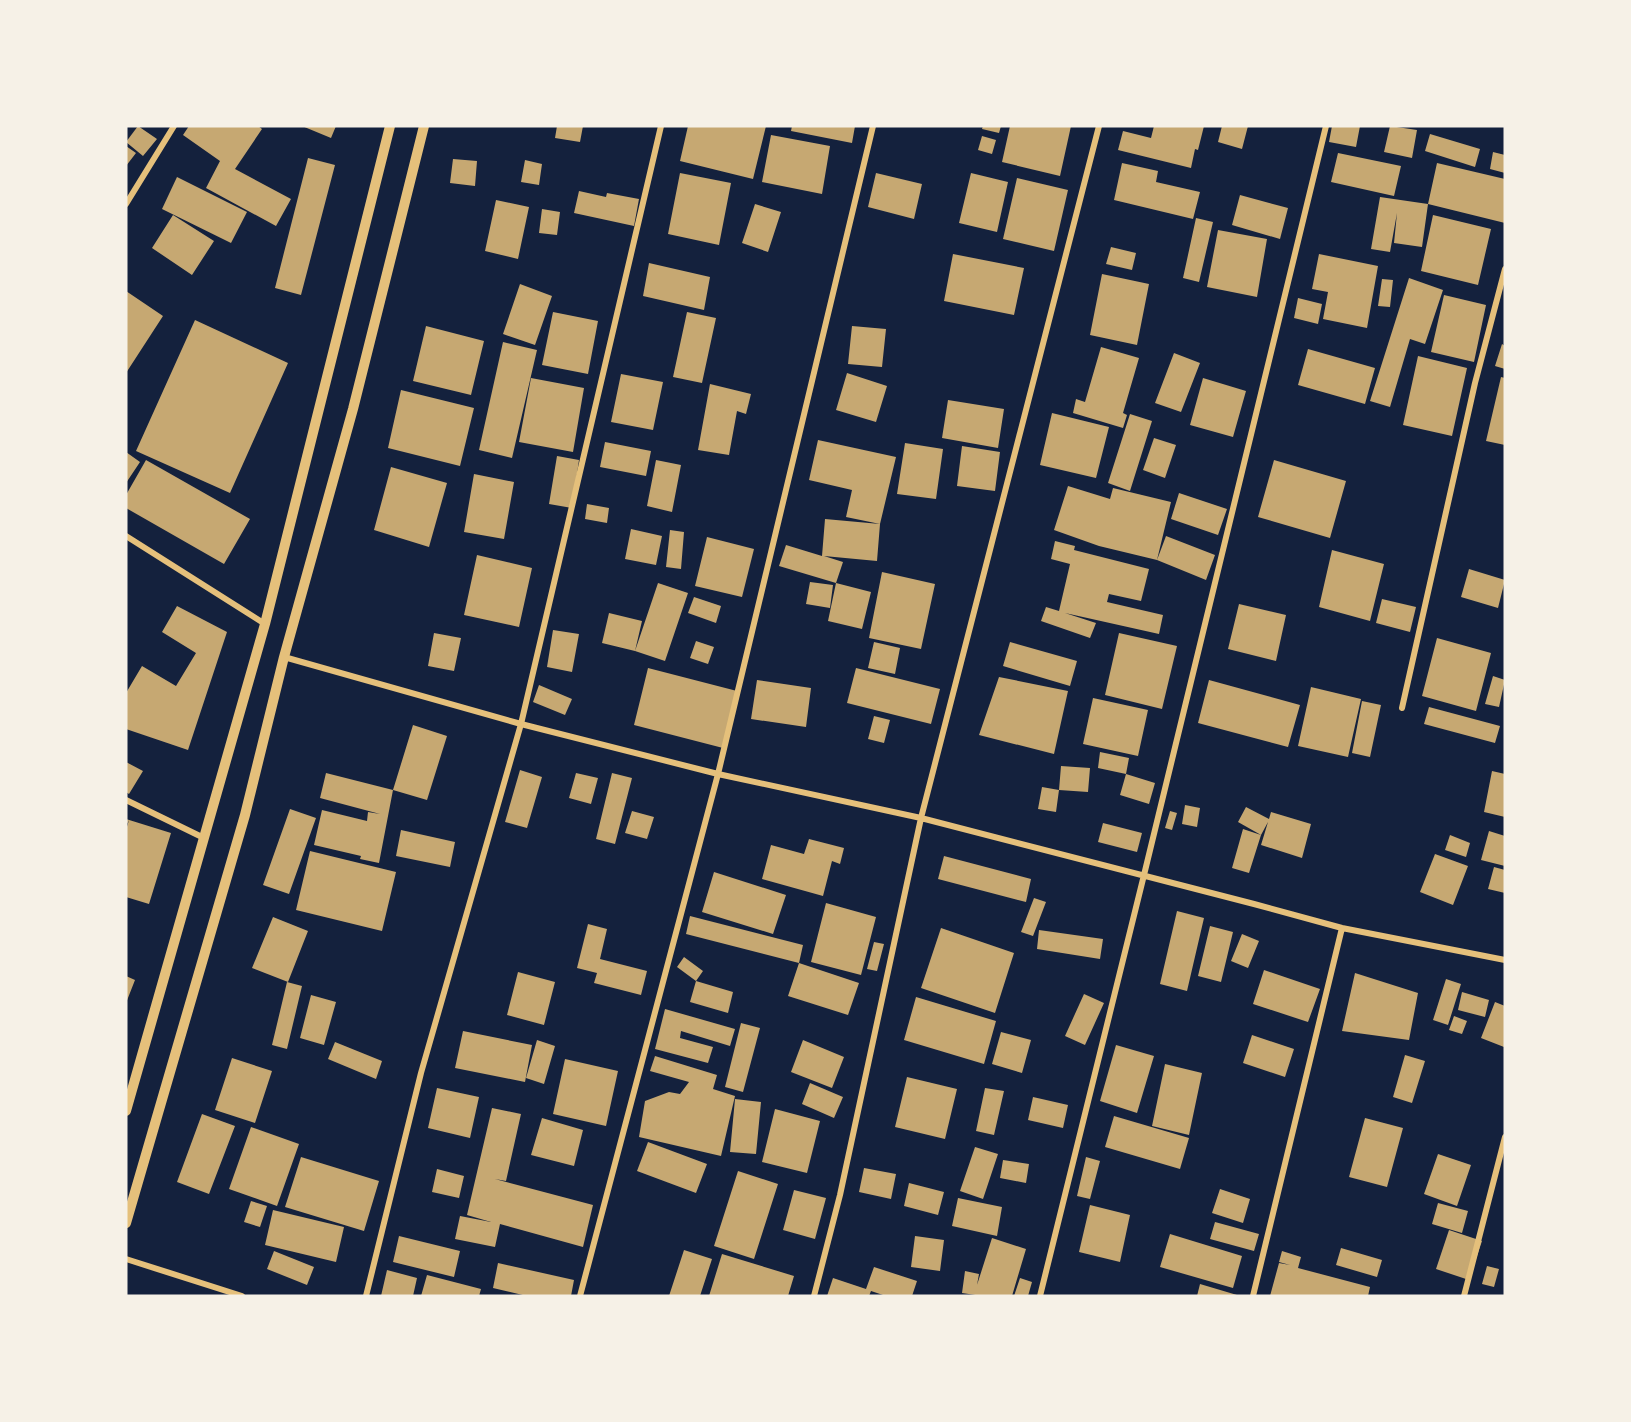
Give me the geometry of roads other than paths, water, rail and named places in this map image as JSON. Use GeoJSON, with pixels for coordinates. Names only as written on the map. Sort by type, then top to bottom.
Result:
{"type":"FeatureCollection","features":[{"type":"Feature","properties":{"kind":"street"},"geometry":{"type":"LineString","coordinates":[[126,204],[174,126]]}},
{"type":"Feature","properties":{"kind":"street"},"geometry":{"type":"LineString","coordinates":[[126,1111],[265,624],[390,126]]}},
{"type":"Feature","properties":{"kind":"street"},"geometry":{"type":"LineString","coordinates":[[126,1223],[245,815],[284,657],[353,409],[424,126]]}},
{"type":"Feature","properties":{"kind":"street"},"geometry":{"type":"LineString","coordinates":[[366,1296],[421,1073],[521,724],[661,126]]}},
{"type":"Feature","properties":{"kind":"street"},"geometry":{"type":"LineString","coordinates":[[580,1296],[718,774],[873,126]]}},
{"type":"Feature","properties":{"kind":"street"},"geometry":{"type":"LineString","coordinates":[[814,1296],[842,1183],[921,818],[1099,126]]}},
{"type":"Feature","properties":{"kind":"street"},"geometry":{"type":"LineString","coordinates":[[1040,1296],[1326,126]]}},
{"type":"Feature","properties":{"kind":"street"},"geometry":{"type":"LineString","coordinates":[[1402,708],[1475,383],[1505,269]]}},
{"type":"Feature","properties":{"kind":"street"},"geometry":{"type":"LineString","coordinates":[[126,536],[265,624]]}},
{"type":"Feature","properties":{"kind":"street"},"geometry":{"type":"LineString","coordinates":[[284,657],[521,724],[718,774],[921,818],[1342,928],[1505,960]]}},
{"type":"Feature","properties":{"kind":"street"},"geometry":{"type":"LineString","coordinates":[[126,800],[204,838]]}},
{"type":"Feature","properties":{"kind":"street"},"geometry":{"type":"LineString","coordinates":[[1253,1296],[1342,928]]}},
{"type":"Feature","properties":{"kind":"street"},"geometry":{"type":"LineString","coordinates":[[1464,1296],[1505,1137]]}},
{"type":"Feature","properties":{"kind":"street"},"geometry":{"type":"LineString","coordinates":[[126,1259],[242,1296]]}}]}
